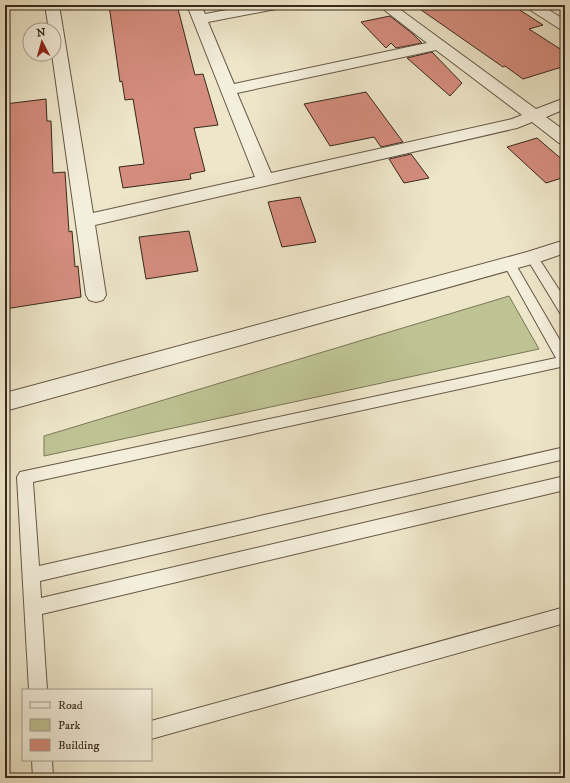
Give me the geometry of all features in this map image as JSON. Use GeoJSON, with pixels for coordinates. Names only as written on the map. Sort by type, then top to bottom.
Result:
{"type":"FeatureCollection","features":[{"type":"Feature","properties":{"kind":"street"},"geometry":{"type":"LineString","coordinates":[[52,5],[86,221],[96,295]]}},
{"type":"Feature","properties":{"kind":"street"},"geometry":{"type":"LineString","coordinates":[[194,5],[265,180]]}},
{"type":"Feature","properties":{"kind":"street"},"geometry":{"type":"LineString","coordinates":[[200,19],[276,5]]}},
{"type":"Feature","properties":{"kind":"street"},"geometry":{"type":"LineString","coordinates":[[385,5],[565,140]]}},
{"type":"Feature","properties":{"kind":"street"},"geometry":{"type":"LineString","coordinates":[[532,5],[565,26]]}},
{"type":"Feature","properties":{"kind":"street"},"geometry":{"type":"LineString","coordinates":[[228,90],[439,45]]}},
{"type":"Feature","properties":{"kind":"street"},"geometry":{"type":"LineString","coordinates":[[86,221],[517,123],[565,103]]}},
{"type":"Feature","properties":{"kind":"street"},"geometry":{"type":"LineString","coordinates":[[5,402],[532,257],[565,246]]}},
{"type":"Feature","properties":{"kind":"lane"},"geometry":{"type":"LineString","coordinates":[[532,257],[565,310]]}},
{"type":"Feature","properties":{"kind":"lane"},"geometry":{"type":"LineString","coordinates":[[38,689],[25,476],[565,361],[509,263]]}},
{"type":"Feature","properties":{"kind":"lane"},"geometry":{"type":"LineString","coordinates":[[31,575],[565,453]]}},
{"type":"Feature","properties":{"kind":"lane"},"geometry":{"type":"LineString","coordinates":[[33,608],[565,483]]}},
{"type":"Feature","properties":{"kind":"lane"},"geometry":{"type":"LineString","coordinates":[[152,730],[565,615]]}},
{"type":"Feature","properties":{"kind":"lane"},"geometry":{"type":"LineString","coordinates":[[42,761],[43,778]]}},
{"type":"Feature","properties":{"kind":"green space"},"geometry":{"type":"Polygon","coordinates":[[[509,296],[539,349],[44,456],[44,436],[509,296]]]}},
{"type":"Feature","properties":{"kind":"building"},"geometry":{"type":"Polygon","coordinates":[[[109,5],[177,5],[195,75],[203,74],[218,125],[194,128],[205,171],[190,174],[191,179],[123,188],[119,167],[144,164],[133,99],[125,100],[122,81],[120,82],[109,5]]]}},
{"type":"Feature","properties":{"kind":"building"},"geometry":{"type":"Polygon","coordinates":[[[414,5],[512,5],[543,25],[529,29],[565,52],[565,66],[523,79],[505,66],[503,67],[414,5]]]}},
{"type":"Feature","properties":{"kind":"building"},"geometry":{"type":"Polygon","coordinates":[[[390,16],[422,43],[396,48],[391,43],[386,48],[361,22],[390,16]]]}},
{"type":"Feature","properties":{"kind":"building"},"geometry":{"type":"Polygon","coordinates":[[[432,52],[462,83],[450,96],[407,58],[432,52]]]}},
{"type":"Feature","properties":{"kind":"building"},"geometry":{"type":"Polygon","coordinates":[[[366,92],[403,142],[381,147],[374,137],[330,146],[304,104],[366,92]]]}},
{"type":"Feature","properties":{"kind":"building"},"geometry":{"type":"Polygon","coordinates":[[[46,99],[47,121],[51,121],[53,173],[65,172],[69,232],[72,231],[75,267],[78,266],[81,297],[5,309],[5,104],[46,99]]]}},
{"type":"Feature","properties":{"kind":"building"},"geometry":{"type":"Polygon","coordinates":[[[537,138],[565,162],[565,177],[546,183],[507,147],[537,138]]]}},
{"type":"Feature","properties":{"kind":"building"},"geometry":{"type":"Polygon","coordinates":[[[411,154],[429,178],[404,183],[389,159],[411,154]]]}},
{"type":"Feature","properties":{"kind":"building"},"geometry":{"type":"Polygon","coordinates":[[[300,197],[316,242],[282,247],[268,202],[300,197]]]}},
{"type":"Feature","properties":{"kind":"building"},"geometry":{"type":"Polygon","coordinates":[[[189,231],[198,271],[146,279],[139,237],[189,231]]]}}]}
